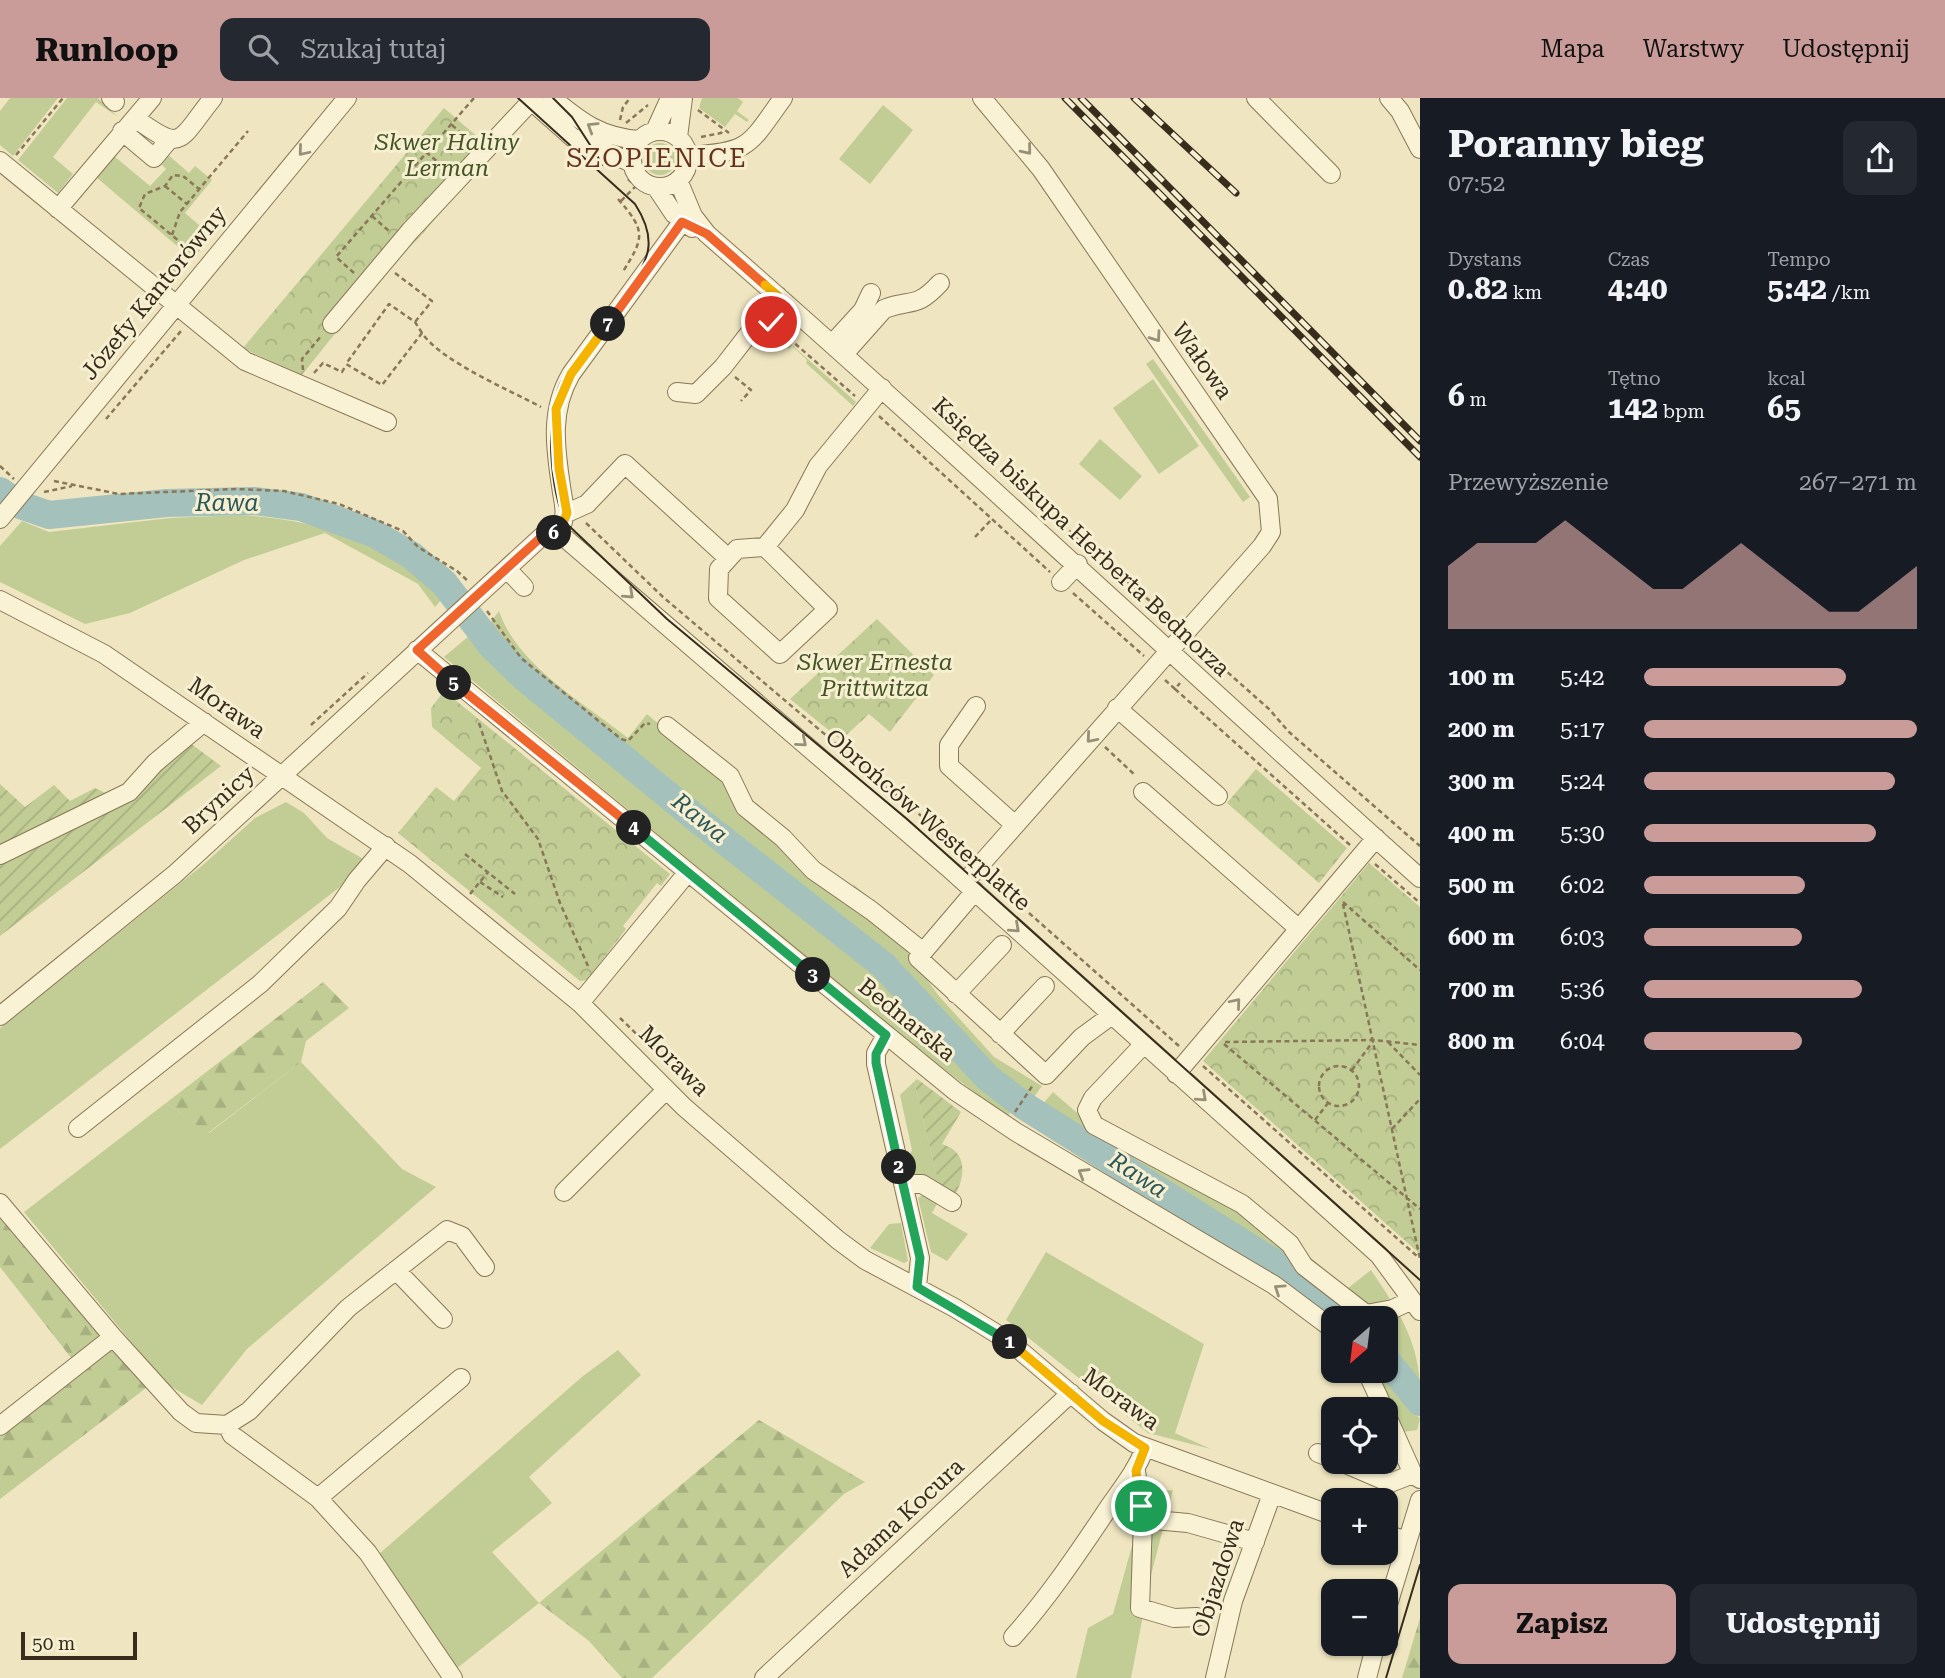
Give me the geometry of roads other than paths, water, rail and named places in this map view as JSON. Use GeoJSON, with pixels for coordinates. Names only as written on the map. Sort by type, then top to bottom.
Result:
{"type":"FeatureCollection","features":[{"type":"Feature","properties":{"kind":"street"},"geometry":{"type":"LineString","coordinates":[[58,209],[152,98]]}},
{"type":"Feature","properties":{"kind":"street"},"geometry":{"type":"LineString","coordinates":[[122,131],[154,158],[168,141],[182,136],[213,98]]}},
{"type":"Feature","properties":{"kind":"street","name":"Józefy Kantorówny"},"geometry":{"type":"LineString","coordinates":[[0,519],[346,98]]}},
{"type":"Feature","properties":{"kind":"street"},"geometry":{"type":"LineString","coordinates":[[552,98],[598,132],[613,138],[639,140]]}},
{"type":"Feature","properties":{"kind":"street"},"geometry":{"type":"LineString","coordinates":[[670,98],[655,131],[639,140],[633,150],[632,163],[637,176],[656,187],[667,186],[685,172],[694,150]]}},
{"type":"Feature","properties":{"kind":"street"},"geometry":{"type":"LineString","coordinates":[[655,131],[678,137],[694,150],[743,151],[783,98]]}},
{"type":"Feature","properties":{"kind":"street","name":"Wałowa"},"geometry":{"type":"LineString","coordinates":[[922,951],[970,887],[981,866],[1014,825],[1116,708],[1156,672],[1168,650],[1262,546],[1271,532],[1268,499],[1041,169],[982,98]]}},
{"type":"Feature","properties":{"kind":"street"},"geometry":{"type":"LineString","coordinates":[[1256,98],[1331,174]]}},
{"type":"Feature","properties":{"kind":"street"},"geometry":{"type":"LineString","coordinates":[[1389,98],[1400,111],[1420,149]]}},
{"type":"Feature","properties":{"kind":"street"},"geometry":{"type":"LineString","coordinates":[[332,324],[402,241],[531,99],[572,137],[632,163]]}},
{"type":"Feature","properties":{"kind":"street"},"geometry":{"type":"LineString","coordinates":[[678,137],[690,103]]}},
{"type":"Feature","properties":{"kind":"street"},"geometry":{"type":"LineString","coordinates":[[135,118],[168,141]]}},
{"type":"Feature","properties":{"kind":"street"},"geometry":{"type":"LineString","coordinates":[[7,160],[58,209],[245,361],[387,422]]}},
{"type":"Feature","properties":{"kind":"street","name":"Księdza biskupa Herberta Bednorza"},"geometry":{"type":"LineString","coordinates":[[678,180],[693,216],[707,234],[1078,564],[1168,650],[1420,878]]}},
{"type":"Feature","properties":{"kind":"street","name":"Księdza biskupa Herberta Bednorza"},"geometry":{"type":"LineString","coordinates":[[656,187],[682,222],[707,234]]}},
{"type":"Feature","properties":{"kind":"street"},"geometry":{"type":"LineString","coordinates":[[559,533],[567,513],[555,424],[559,397],[571,374],[682,222]]}},
{"type":"Feature","properties":{"kind":"street"},"geometry":{"type":"LineString","coordinates":[[838,349],[884,309],[915,304],[925,299],[940,283]]}},
{"type":"Feature","properties":{"kind":"street"},"geometry":{"type":"LineString","coordinates":[[838,349],[871,293]]}},
{"type":"Feature","properties":{"kind":"street"},"geometry":{"type":"LineString","coordinates":[[677,392],[696,394],[723,367],[778,296]]}},
{"type":"Feature","properties":{"kind":"street"},"geometry":{"type":"LineString","coordinates":[[765,547],[828,608],[780,654],[718,598],[719,569],[737,549],[765,547],[795,510],[818,466],[882,388]]}},
{"type":"Feature","properties":{"kind":"street"},"geometry":{"type":"LineString","coordinates":[[567,513],[587,505],[625,464],[729,558]]}},
{"type":"Feature","properties":{"kind":"street","name":"Brynicy"},"geometry":{"type":"LineString","coordinates":[[0,1016],[175,874],[546,533],[559,533]]}},
{"type":"Feature","properties":{"kind":"street","name":"Obrońców Westerplatte"},"geometry":{"type":"LineString","coordinates":[[559,533],[970,887],[1379,1255],[1416,1305]]}},
{"type":"Feature","properties":{"kind":"street"},"geometry":{"type":"LineString","coordinates":[[1061,582],[1078,564]]}},
{"type":"Feature","properties":{"kind":"street"},"geometry":{"type":"LineString","coordinates":[[507,569],[524,587]]}},
{"type":"Feature","properties":{"kind":"street","name":"Morawa"},"geometry":{"type":"LineString","coordinates":[[0,600],[104,654],[386,846],[585,998],[666,1090],[838,1240],[865,1260],[1010,1342],[1103,1421],[1145,1448],[1321,1511]]}},
{"type":"Feature","properties":{"kind":"street","name":"Bednarska"},"geometry":{"type":"LineString","coordinates":[[417,650],[886,1035],[985,1112],[1274,1285],[1321,1320]]}},
{"type":"Feature","properties":{"kind":"street"},"geometry":{"type":"LineString","coordinates":[[976,706],[949,745],[949,766],[1014,825]]}},
{"type":"Feature","properties":{"kind":"street"},"geometry":{"type":"LineString","coordinates":[[1116,708],[1218,796]]}},
{"type":"Feature","properties":{"kind":"street"},"geometry":{"type":"LineString","coordinates":[[0,855],[129,792],[155,763],[204,722]]}},
{"type":"Feature","properties":{"kind":"street"},"geometry":{"type":"LineString","coordinates":[[667,726],[730,776],[745,807],[783,838],[813,870],[872,911],[922,951],[918,958],[1046,1075],[1082,1037],[1112,1015]]}},
{"type":"Feature","properties":{"kind":"street"},"geometry":{"type":"LineString","coordinates":[[1143,792],[1299,929]]}},
{"type":"Feature","properties":{"kind":"street"},"geometry":{"type":"LineString","coordinates":[[1171,1069],[1191,1056],[1376,838]]}},
{"type":"Feature","properties":{"kind":"street"},"geometry":{"type":"LineString","coordinates":[[78,1128],[260,984],[338,908],[357,880],[386,846]]}},
{"type":"Feature","properties":{"kind":"street"},"geometry":{"type":"LineString","coordinates":[[585,998],[688,872]]}},
{"type":"Feature","properties":{"kind":"street"},"geometry":{"type":"LineString","coordinates":[[956,994],[1002,945]]}},
{"type":"Feature","properties":{"kind":"street"},"geometry":{"type":"LineString","coordinates":[[1000,1034],[1045,986]]}},
{"type":"Feature","properties":{"kind":"street"},"geometry":{"type":"LineString","coordinates":[[886,1035],[876,1054],[876,1063],[920,1258],[917,1287]]}},
{"type":"Feature","properties":{"kind":"street"},"geometry":{"type":"LineString","coordinates":[[1144,1044],[1093,1098],[1087,1110],[1094,1125],[1242,1204],[1290,1244],[1304,1266],[1367,1314],[1416,1305]]}},
{"type":"Feature","properties":{"kind":"street"},"geometry":{"type":"LineString","coordinates":[[564,1192],[666,1090]]}},
{"type":"Feature","properties":{"kind":"street"},"geometry":{"type":"LineString","coordinates":[[903,1184],[922,1184],[952,1202]]}},
{"type":"Feature","properties":{"kind":"street"},"geometry":{"type":"LineString","coordinates":[[0,1203],[113,1337],[181,1412],[196,1423],[227,1425],[249,1410],[348,1308],[447,1230],[462,1236],[485,1268]]}},
{"type":"Feature","properties":{"kind":"street"},"geometry":{"type":"LineString","coordinates":[[396,1270],[443,1319]]}},
{"type":"Feature","properties":{"kind":"street"},"geometry":{"type":"LineString","coordinates":[[0,1426],[113,1337]]}},
{"type":"Feature","properties":{"kind":"street"},"geometry":{"type":"LineString","coordinates":[[318,1498],[461,1378]]}},
{"type":"Feature","properties":{"kind":"street","name":"Adama Kocura"},"geometry":{"type":"LineString","coordinates":[[764,1678],[1070,1393]]}},
{"type":"Feature","properties":{"kind":"street"},"geometry":{"type":"LineString","coordinates":[[227,1425],[232,1435],[318,1498],[368,1553],[453,1678]]}},
{"type":"Feature","properties":{"kind":"street"},"geometry":{"type":"LineString","coordinates":[[1399,1444],[1420,1446]]}},
{"type":"Feature","properties":{"kind":"street"},"geometry":{"type":"LineString","coordinates":[[1369,1474],[1390,1483],[1417,1476],[1399,1444]]}},
{"type":"Feature","properties":{"kind":"street"},"geometry":{"type":"LineString","coordinates":[[1013,1637],[1046,1601],[1136,1471],[1145,1448]]}},
{"type":"Feature","properties":{"kind":"street"},"geometry":{"type":"LineString","coordinates":[[1136,1471],[1143,1519],[1140,1608],[1174,1618],[1197,1617]]}},
{"type":"Feature","properties":{"kind":"street","name":"Objazdowa"},"geometry":{"type":"LineString","coordinates":[[1215,1678],[1233,1601],[1272,1494]]}},
{"type":"Feature","properties":{"kind":"street"},"geometry":{"type":"LineString","coordinates":[[1396,1579],[1420,1500]]}},
{"type":"Feature","properties":{"kind":"street"},"geometry":{"type":"LineString","coordinates":[[1143,1519],[1188,1523],[1255,1542]]}},
{"type":"Feature","properties":{"kind":"street"},"geometry":{"type":"LineString","coordinates":[[1398,1538],[1407,1541]]}},
{"type":"Feature","properties":{"kind":"street"},"geometry":{"type":"LineString","coordinates":[[1367,1678],[1373,1656]]}},
{"type":"Feature","properties":{"kind":"waterway","name":"Rawa"},"geometry":{"type":"LineString","coordinates":[[0,491],[20,505],[49,515],[167,503],[254,501],[301,507],[373,533],[411,555],[444,583],[492,646],[525,678],[702,823],[883,965],[988,1078],[1023,1105],[1300,1279],[1334,1306]]}},
{"type":"Feature","properties":{"kind":"waterway","name":"Rawa"},"geometry":{"type":"LineString","coordinates":[[1398,1375],[1420,1402]]}},
{"type":"Feature","properties":{"kind":"tram line"},"geometry":{"type":"LineString","coordinates":[[518,98],[635,204],[648,232],[648,250],[635,281],[611,318],[561,382],[556,396],[551,453],[556,494],[567,524],[667,619],[907,819],[1420,1280]]}},
{"type":"Feature","properties":{"kind":"tram line"},"geometry":{"type":"LineString","coordinates":[[553,98],[572,117],[603,165]]}},
{"type":"Feature","properties":{"kind":"tram line"},"geometry":{"type":"LineString","coordinates":[[1386,1678],[1420,1565]]}},
{"type":"Feature","properties":{"kind":"railway"},"geometry":{"type":"LineString","coordinates":[[1065,98],[1420,457]]}},
{"type":"Feature","properties":{"kind":"railway"},"geometry":{"type":"LineString","coordinates":[[1081,98],[1420,441]]}},
{"type":"Feature","properties":{"kind":"railway"},"geometry":{"type":"LineString","coordinates":[[1134,98],[1236,193]]}},
{"type":"Feature","properties":{"kind":"district","name":"SZOPIENICE"},"geometry":{"type":"Point","coordinates":[657,158]}},
{"type":"Feature","properties":{"kind":"park label","name":"Skwer Haliny Lerman"},"geometry":{"type":"Point","coordinates":[447,155]}},
{"type":"Feature","properties":{"kind":"park label","name":"Skwer Ernesta Prittwitza"},"geometry":{"type":"Point","coordinates":[875,675]}}]}
